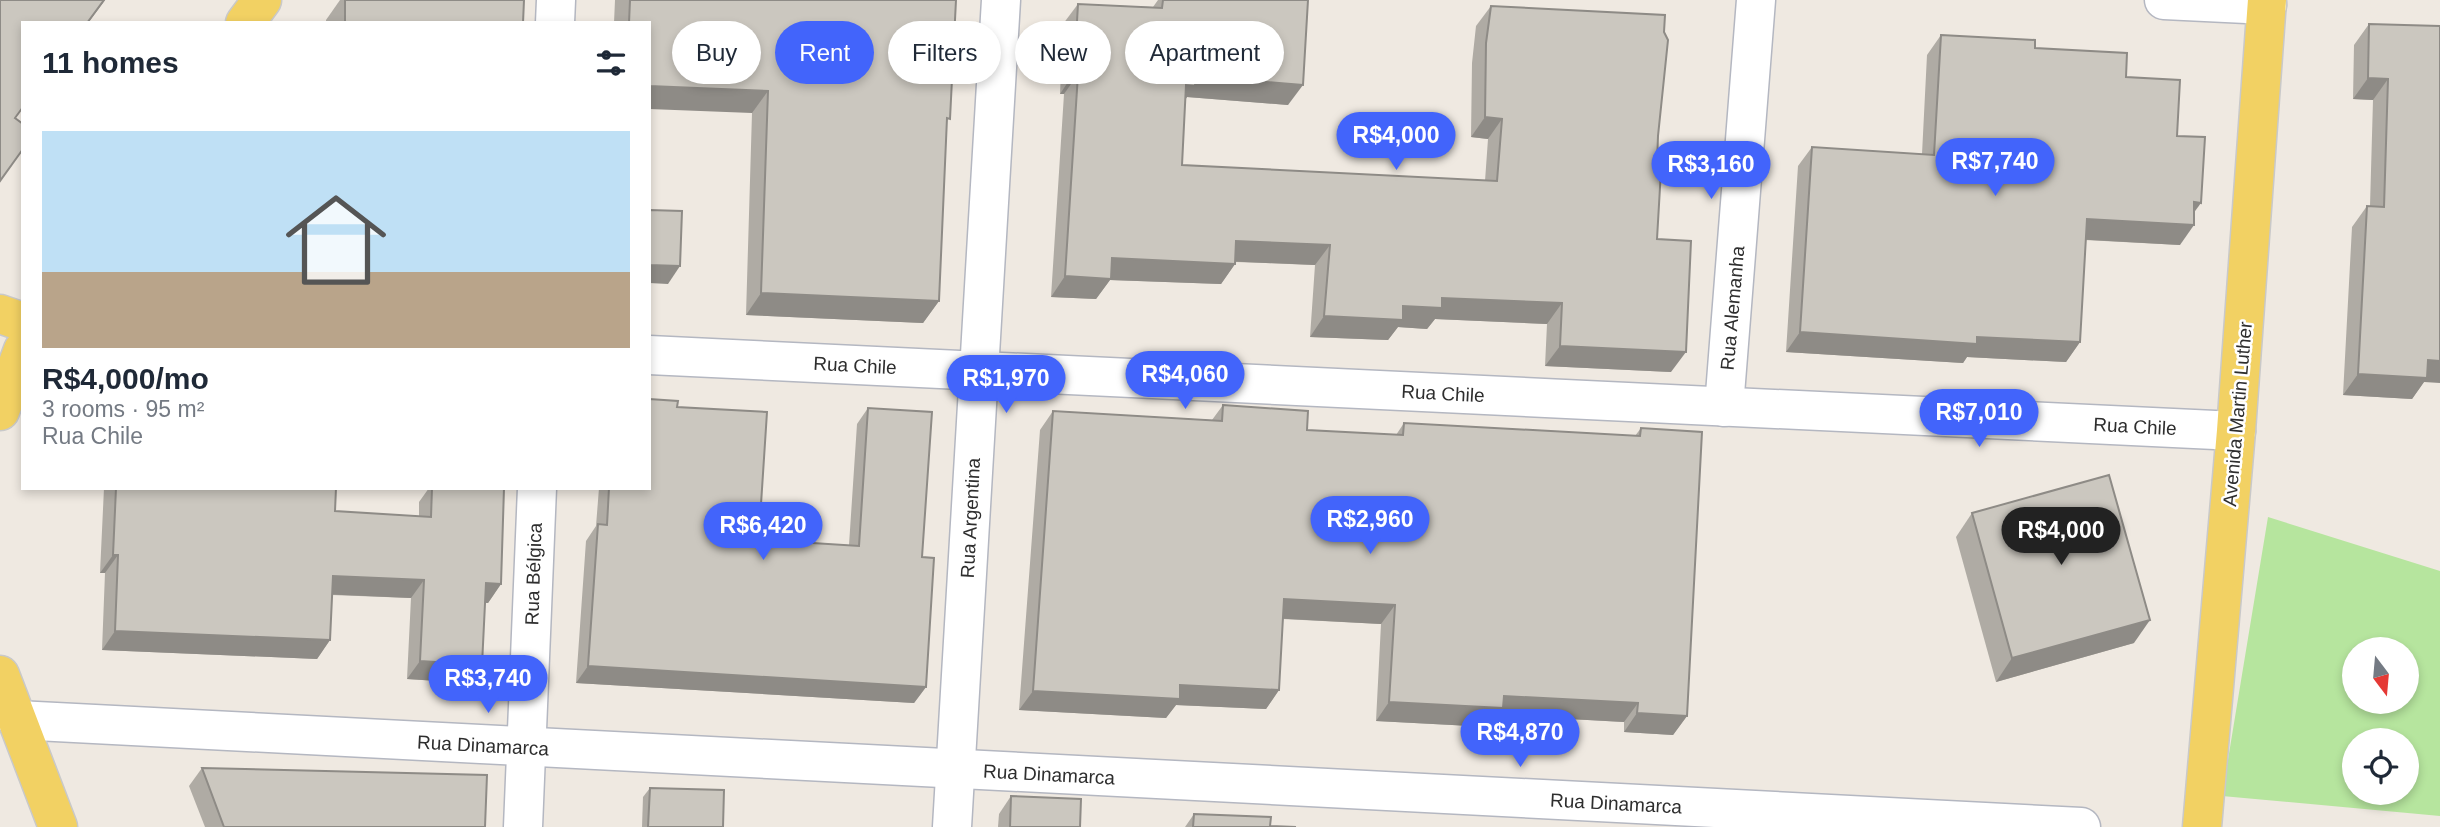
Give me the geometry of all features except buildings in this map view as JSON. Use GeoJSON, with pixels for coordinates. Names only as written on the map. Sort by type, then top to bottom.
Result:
{"type":"FeatureCollection","features":[{"type":"Feature","properties":{"kind":"main road"},"geometry":{"type":"LineString","coordinates":[[246,21],[262,0]]}},
{"type":"Feature","properties":{"kind":"main road","name":"Avenida Martin Luther"},"geometry":{"type":"LineString","coordinates":[[2202,827],[2236,431],[2267,3]]}},
{"type":"Feature","properties":{"kind":"main road"},"geometry":{"type":"LineString","coordinates":[[0,314],[21,321]]}},
{"type":"Feature","properties":{"kind":"main road"},"geometry":{"type":"LineString","coordinates":[[0,411],[21,355]]}},
{"type":"Feature","properties":{"kind":"main road"},"geometry":{"type":"LineString","coordinates":[[0,675],[9,720],[58,827]]}},
{"type":"Feature","properties":{"kind":"street"},"geometry":{"type":"LineString","coordinates":[[555,21],[556,0]]}},
{"type":"Feature","properties":{"kind":"street","name":"Rua Argentina"},"geometry":{"type":"LineString","coordinates":[[952,827],[1001,0]]}},
{"type":"Feature","properties":{"kind":"street","name":"Rua Alemanha"},"geometry":{"type":"LineString","coordinates":[[1724,407],[1756,0]]}},
{"type":"Feature","properties":{"kind":"street"},"geometry":{"type":"LineString","coordinates":[[2164,0],[2267,3]]}},
{"type":"Feature","properties":{"kind":"street","name":"Rua Chile"},"geometry":{"type":"LineString","coordinates":[[651,355],[2236,431]]}},
{"type":"Feature","properties":{"kind":"street","name":"Rua Bélgica"},"geometry":{"type":"LineString","coordinates":[[523,827],[537,490]]}},
{"type":"Feature","properties":{"kind":"street","name":"Rua Dinamarca"},"geometry":{"type":"LineString","coordinates":[[9,720],[955,769],[1725,818],[2081,827]]}},
{"type":"Feature","properties":{"kind":"green space"},"geometry":{"type":"Polygon","coordinates":[[[2268,517],[2440,571],[2440,816],[2222,796],[2268,517]]]}}]}
